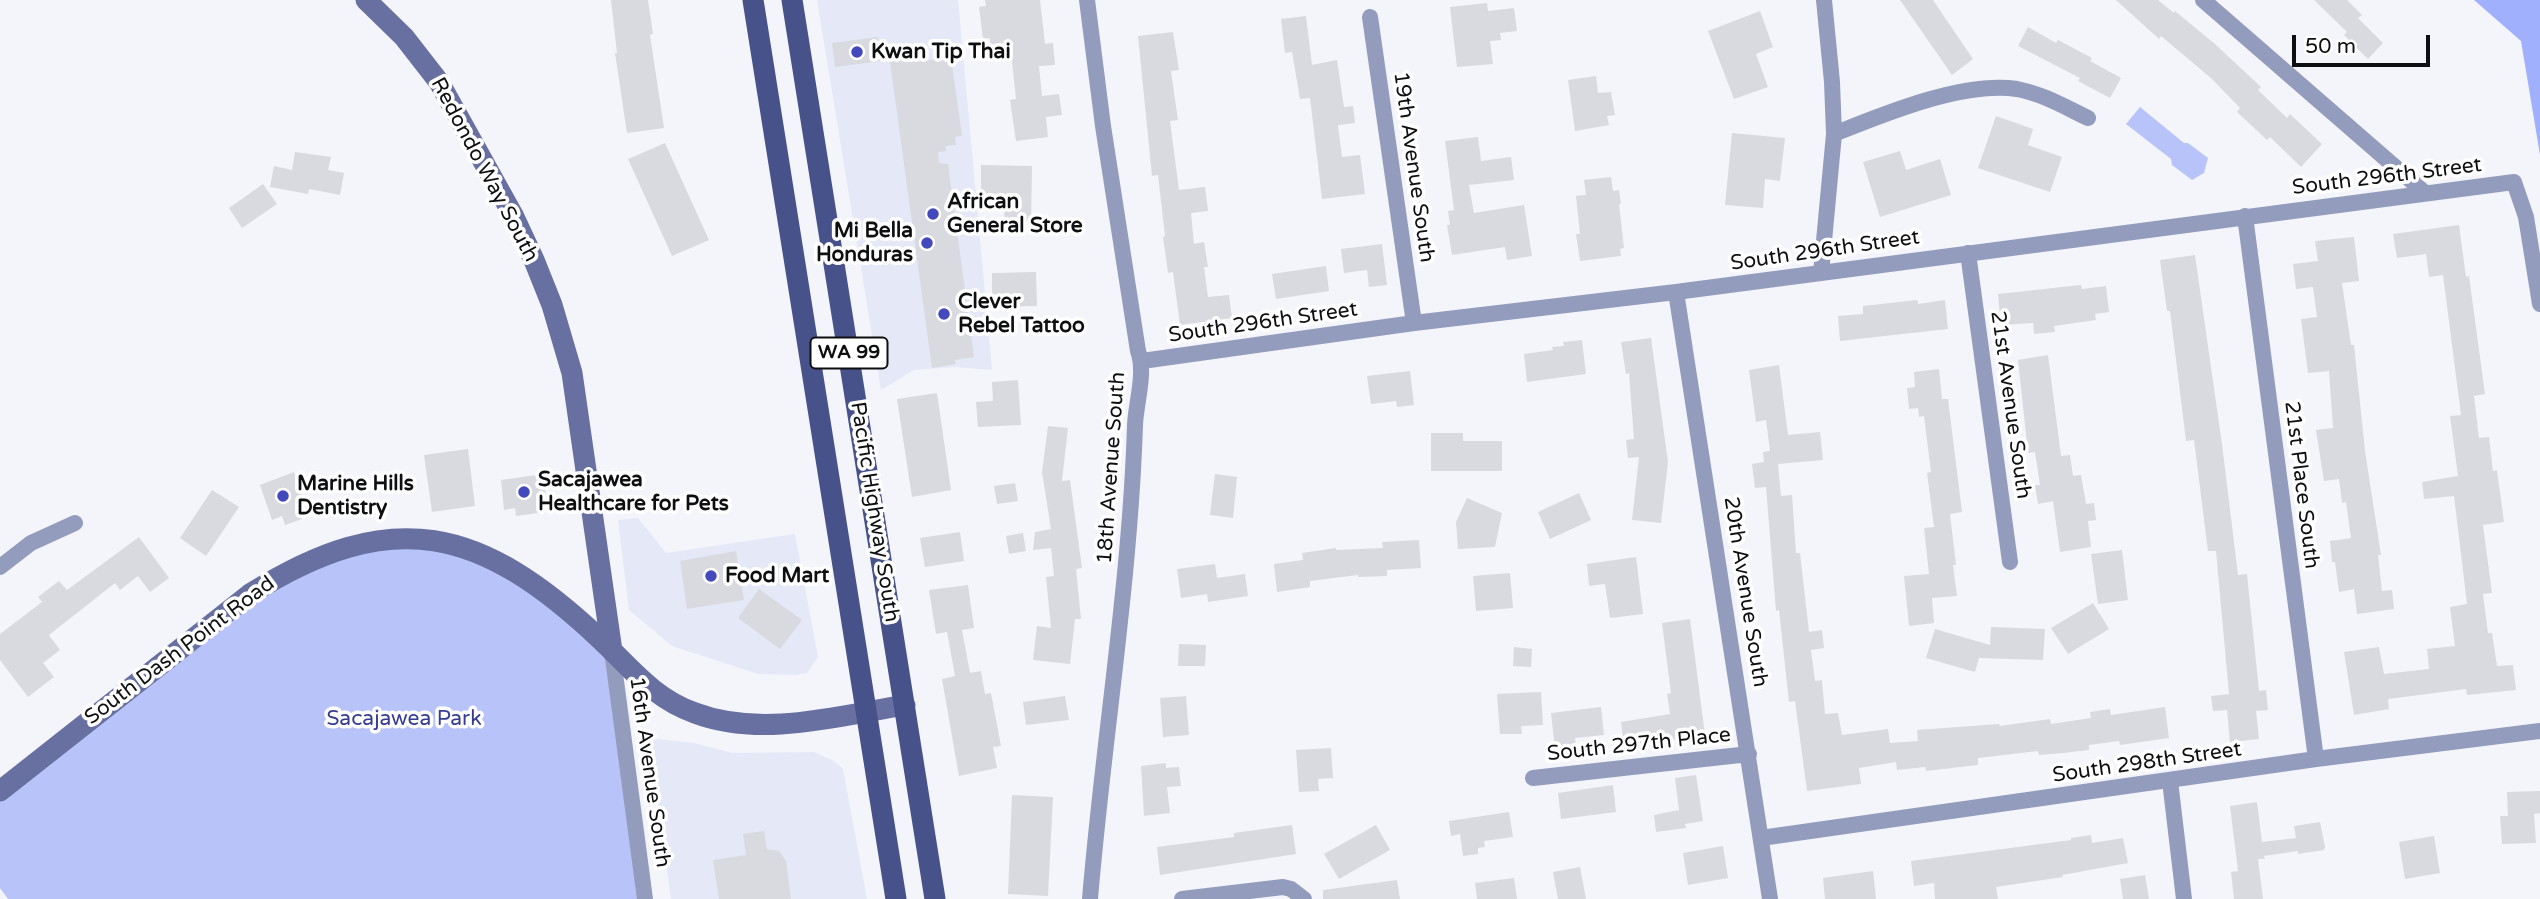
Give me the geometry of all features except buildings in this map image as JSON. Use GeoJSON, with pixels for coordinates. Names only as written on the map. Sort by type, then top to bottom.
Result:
{"type":"FeatureCollection","features":[{"type":"Feature","properties":{"kind":"main road","name":"Redondo Way South"},"geometry":{"type":"LineString","coordinates":[[366,0],[404,37],[439,82],[513,215],[552,305],[572,373],[612,651]]}},
{"type":"Feature","properties":{"kind":"main road","name":"Pacific Highway South"},"geometry":{"type":"LineString","coordinates":[[752,0],[895,899]]}},
{"type":"Feature","properties":{"kind":"main road","name":"Pacific Highway South"},"geometry":{"type":"LineString","coordinates":[[792,0],[936,899]]}},
{"type":"Feature","properties":{"kind":"main road","name":"South Dash Point Road"},"geometry":{"type":"LineString","coordinates":[[0,791],[250,594],[280,575],[316,557],[358,544],[400,538],[445,541],[467,548],[515,572],[543,591],[612,651],[647,687],[696,714],[747,724],[775,724],[905,705]]}},
{"type":"Feature","properties":{"kind":"street","name":"18th Avenue South"},"geometry":{"type":"LineString","coordinates":[[1087,0],[1105,139],[1138,351],[1142,361],[1130,525],[1090,899]]}},
{"type":"Feature","properties":{"kind":"street"},"geometry":{"type":"LineString","coordinates":[[1821,273],[1834,134],[1824,0]]}},
{"type":"Feature","properties":{"kind":"street"},"geometry":{"type":"LineString","coordinates":[[2203,0],[2424,192]]}},
{"type":"Feature","properties":{"kind":"street","name":"19th Avenue South"},"geometry":{"type":"LineString","coordinates":[[1370,17],[1414,323]]}},
{"type":"Feature","properties":{"kind":"street"},"geometry":{"type":"LineString","coordinates":[[1834,134],[1924,102],[1993,88],[2033,93],[2088,118]]}},
{"type":"Feature","properties":{"kind":"street","name":"South 296th Street"},"geometry":{"type":"LineString","coordinates":[[1142,361],[1414,323],[1676,292],[2514,182],[2526,217],[2540,304]]}},
{"type":"Feature","properties":{"kind":"street","name":"21st Place South"},"geometry":{"type":"LineString","coordinates":[[2245,216],[2316,759]]}},
{"type":"Feature","properties":{"kind":"street","name":"21st Avenue South"},"geometry":{"type":"LineString","coordinates":[[1968,253],[2010,562]]}},
{"type":"Feature","properties":{"kind":"street","name":"20th Avenue South"},"geometry":{"type":"LineString","coordinates":[[1676,292],[1770,899]]}},
{"type":"Feature","properties":{"kind":"street"},"geometry":{"type":"LineString","coordinates":[[0,568],[32,543],[75,523]]}},
{"type":"Feature","properties":{"kind":"street","name":"16th Avenue South"},"geometry":{"type":"LineString","coordinates":[[612,651],[645,899]]}},
{"type":"Feature","properties":{"kind":"street","name":"South 298th Street"},"geometry":{"type":"LineString","coordinates":[[1761,838],[2316,759],[2540,731]]}},
{"type":"Feature","properties":{"kind":"street","name":"South 297th Place"},"geometry":{"type":"LineString","coordinates":[[1533,778],[1749,754]]}},
{"type":"Feature","properties":{"kind":"street"},"geometry":{"type":"LineString","coordinates":[[2170,781],[2184,899]]}},
{"type":"Feature","properties":{"kind":"street"},"geometry":{"type":"LineString","coordinates":[[1182,899],[1283,887],[1292,889],[1304,899]]}},
{"type":"Feature","properties":{"kind":"shaded area"},"geometry":{"type":"Polygon","coordinates":[[[817,0],[958,0],[992,370],[955,367],[914,370],[881,390],[817,0]]]}},
{"type":"Feature","properties":{"kind":"shaded area"},"geometry":{"type":"Polygon","coordinates":[[[2474,0],[2540,0],[2540,155],[2521,41],[2474,0]]]}},
{"type":"Feature","properties":{"kind":"shaded area"},"geometry":{"type":"Polygon","coordinates":[[[638,518],[666,553],[795,534],[818,657],[807,673],[758,674],[672,646],[629,610],[618,520],[638,518]]]}},
{"type":"Feature","properties":{"kind":"shaded area"},"geometry":{"type":"Polygon","coordinates":[[[649,738],[694,743],[732,753],[814,752],[832,760],[843,769],[867,899],[671,899],[649,738]]]}},
{"type":"Feature","properties":{"kind":"green space"},"geometry":{"type":"Polygon","coordinates":[[[2140,107],[2184,143],[2188,143],[2208,158],[2204,173],[2192,180],[2172,165],[2171,159],[2126,124],[2140,107]]]}},
{"type":"Feature","properties":{"kind":"green space","name":"Sacajawea Park"},"geometry":{"type":"Polygon","coordinates":[[[340,548],[467,548],[612,651],[645,899],[8,899],[0,888],[0,791],[188,641],[340,548]]]}},
{"type":"Feature","properties":{"kind":"place","name":"Kwan Tip Thai"},"geometry":{"type":"Point","coordinates":[857,52]}},
{"type":"Feature","properties":{"kind":"place","name":"African General Store"},"geometry":{"type":"Point","coordinates":[933,214]}},
{"type":"Feature","properties":{"kind":"place","name":"Mi Bella Honduras"},"geometry":{"type":"Point","coordinates":[927,243]}},
{"type":"Feature","properties":{"kind":"place","name":"Clever Rebel Tattoo"},"geometry":{"type":"Point","coordinates":[944,314]}},
{"type":"Feature","properties":{"kind":"place","name":"Sacajawea Healthcare for Pets"},"geometry":{"type":"Point","coordinates":[524,492]}},
{"type":"Feature","properties":{"kind":"place","name":"Marine Hills Dentistry"},"geometry":{"type":"Point","coordinates":[283,496]}},
{"type":"Feature","properties":{"kind":"place","name":"Food Mart"},"geometry":{"type":"Point","coordinates":[711,576]}}]}
